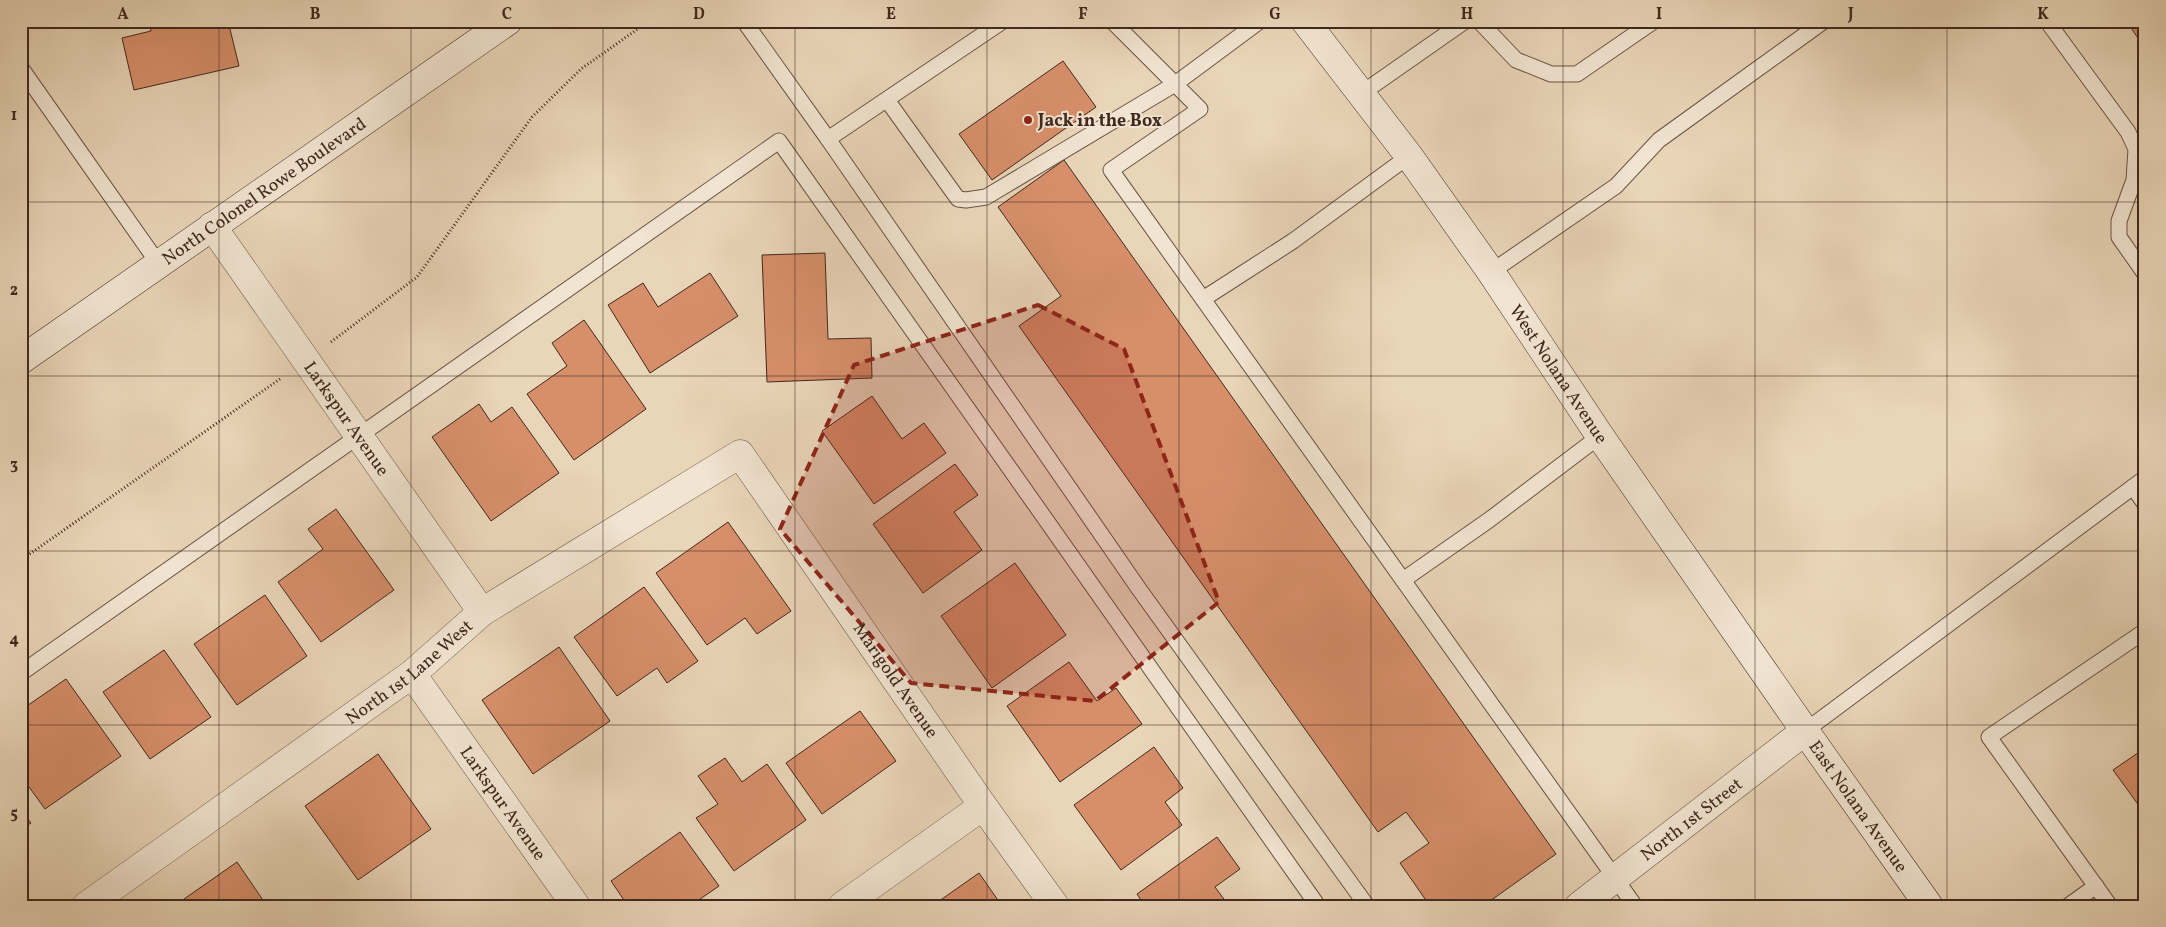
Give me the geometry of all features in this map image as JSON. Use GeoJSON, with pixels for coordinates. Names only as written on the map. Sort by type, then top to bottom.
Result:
{"type":"FeatureCollection","features":[{"type":"Feature","properties":{"kind":"street","name":"North Colonel Rowe Boulevard"},"geometry":{"type":"LineString","coordinates":[[21,360],[508,21]]}},
{"type":"Feature","properties":{"kind":"street","name":"West Nolana Avenue"},"geometry":{"type":"LineString","coordinates":[[1305,21],[1409,156],[1491,272],[1600,436],[1805,731]]}},
{"type":"Feature","properties":{"kind":"street","name":"Larkspur Avenue"},"geometry":{"type":"LineString","coordinates":[[212,226],[482,612]]}},
{"type":"Feature","properties":{"kind":"street","name":"North 1st Lane West"},"geometry":{"type":"LineString","coordinates":[[86,906],[412,674],[482,612],[740,454]]}},
{"type":"Feature","properties":{"kind":"street","name":"Marigold Avenue"},"geometry":{"type":"LineString","coordinates":[[740,454],[983,806],[1055,906]]}},
{"type":"Feature","properties":{"kind":"street","name":"Larkspur Avenue"},"geometry":{"type":"LineString","coordinates":[[412,674],[576,906]]}},
{"type":"Feature","properties":{"kind":"street","name":"North 1st Street"},"geometry":{"type":"LineString","coordinates":[[1579,906],[1805,731]]}},
{"type":"Feature","properties":{"kind":"street","name":"East Nolana Avenue"},"geometry":{"type":"LineString","coordinates":[[1805,731],[1929,906]]}},
{"type":"Feature","properties":{"kind":"street"},"geometry":{"type":"LineString","coordinates":[[842,906],[983,806]]}},
{"type":"Feature","properties":{"kind":"lane"},"geometry":{"type":"LineString","coordinates":[[744,21],[828,139],[1138,589],[1367,906]]}},
{"type":"Feature","properties":{"kind":"lane"},"geometry":{"type":"LineString","coordinates":[[828,139],[1003,21]]}},
{"type":"Feature","properties":{"kind":"lane"},"geometry":{"type":"LineString","coordinates":[[1112,21],[1200,108],[1111,170],[1635,906]]}},
{"type":"Feature","properties":{"kind":"lane"},"geometry":{"type":"LineString","coordinates":[[887,100],[958,198],[966,200],[986,197],[1175,84],[1260,21]]}},
{"type":"Feature","properties":{"kind":"lane"},"geometry":{"type":"LineString","coordinates":[[1362,93],[1465,21]]}},
{"type":"Feature","properties":{"kind":"lane"},"geometry":{"type":"LineString","coordinates":[[1480,21],[1516,60],[1551,74],[1577,74],[1654,21]]}},
{"type":"Feature","properties":{"kind":"lane"},"geometry":{"type":"LineString","coordinates":[[1491,272],[1616,186],[1659,140],[1824,21]]}},
{"type":"Feature","properties":{"kind":"lane"},"geometry":{"type":"LineString","coordinates":[[2046,21],[2128,132],[2136,149],[2134,180],[2119,221],[2119,237],[2145,274]]}},
{"type":"Feature","properties":{"kind":"lane"},"geometry":{"type":"LineString","coordinates":[[21,68],[158,263]]}},
{"type":"Feature","properties":{"kind":"lane"},"geometry":{"type":"LineString","coordinates":[[21,673],[358,435],[779,142],[1318,906]]}},
{"type":"Feature","properties":{"kind":"lane"},"geometry":{"type":"LineString","coordinates":[[1203,299],[1293,241],[1409,156]]}},
{"type":"Feature","properties":{"kind":"lane"},"geometry":{"type":"LineString","coordinates":[[1404,580],[1489,520],[1600,436]]}},
{"type":"Feature","properties":{"kind":"lane"},"geometry":{"type":"LineString","coordinates":[[1805,731],[2139,483],[2145,504]]}},
{"type":"Feature","properties":{"kind":"lane"},"geometry":{"type":"LineString","coordinates":[[2110,906],[1989,737],[2145,630]]}},
{"type":"Feature","properties":{"kind":"lane"},"geometry":{"type":"LineString","coordinates":[[2068,906],[2096,886]]}},
{"type":"Feature","properties":{"kind":"path"},"geometry":{"type":"LineString","coordinates":[[326,345],[417,277],[532,117],[581,69],[649,21]]}},
{"type":"Feature","properties":{"kind":"path"},"geometry":{"type":"LineString","coordinates":[[21,560],[280,379]]}},
{"type":"Feature","properties":{"kind":"highlighted area"},"geometry":{"type":"Polygon","coordinates":[[[1038,305],[1124,349],[1219,602],[1095,701],[911,683],[780,529],[854,365],[1038,305]]]}},
{"type":"Feature","properties":{"kind":"building"},"geometry":{"type":"Polygon","coordinates":[[[149,21],[228,21],[239,66],[134,90],[122,38],[151,31],[149,21]]]}},
{"type":"Feature","properties":{"kind":"building"},"geometry":{"type":"Polygon","coordinates":[[[2126,21],[2145,21],[2145,48],[2126,21]]]}},
{"type":"Feature","properties":{"kind":"building","name":"Jack in the Box"},"geometry":{"type":"Polygon","coordinates":[[[1063,61],[1096,107],[992,180],[959,134],[1063,61]]]}},
{"type":"Feature","properties":{"kind":"building"},"geometry":{"type":"Polygon","coordinates":[[[1064,160],[1556,854],[1483,906],[1430,906],[1400,863],[1429,843],[1406,812],[1378,832],[1019,326],[1061,296],[998,207],[1064,160]]]}},
{"type":"Feature","properties":{"kind":"building"},"geometry":{"type":"Polygon","coordinates":[[[825,253],[828,339],[871,338],[872,378],[767,382],[762,255],[825,253]]]}},
{"type":"Feature","properties":{"kind":"building"},"geometry":{"type":"Polygon","coordinates":[[[710,273],[738,316],[650,373],[608,305],[643,283],[658,307],[710,273]]]}},
{"type":"Feature","properties":{"kind":"building"},"geometry":{"type":"Polygon","coordinates":[[[584,320],[646,409],[574,460],[527,394],[567,366],[552,343],[584,320]]]}},
{"type":"Feature","properties":{"kind":"building"},"geometry":{"type":"Polygon","coordinates":[[[872,396],[902,439],[924,423],[946,453],[874,504],[822,431],[872,396]]]}},
{"type":"Feature","properties":{"kind":"building"},"geometry":{"type":"Polygon","coordinates":[[[479,404],[491,422],[512,407],[559,473],[491,521],[432,437],[479,404]]]}},
{"type":"Feature","properties":{"kind":"building"},"geometry":{"type":"Polygon","coordinates":[[[955,464],[978,495],[954,512],[982,550],[923,593],[873,524],[955,464]]]}},
{"type":"Feature","properties":{"kind":"building"},"geometry":{"type":"Polygon","coordinates":[[[336,509],[394,590],[321,642],[278,582],[323,549],[308,529],[336,509]]]}},
{"type":"Feature","properties":{"kind":"building"},"geometry":{"type":"Polygon","coordinates":[[[728,522],[791,611],[757,634],[745,618],[707,645],[656,573],[728,522]]]}},
{"type":"Feature","properties":{"kind":"building"},"geometry":{"type":"Polygon","coordinates":[[[1015,563],[1066,635],[992,688],[941,616],[1015,563]]]}},
{"type":"Feature","properties":{"kind":"building"},"geometry":{"type":"Polygon","coordinates":[[[644,587],[698,661],[667,683],[657,668],[617,696],[574,637],[644,587]]]}},
{"type":"Feature","properties":{"kind":"building"},"geometry":{"type":"Polygon","coordinates":[[[265,595],[307,656],[237,705],[194,644],[265,595]]]}},
{"type":"Feature","properties":{"kind":"building"},"geometry":{"type":"Polygon","coordinates":[[[559,647],[610,721],[533,774],[482,700],[559,647]]]}},
{"type":"Feature","properties":{"kind":"building"},"geometry":{"type":"Polygon","coordinates":[[[164,650],[211,717],[150,759],[103,692],[164,650]]]}},
{"type":"Feature","properties":{"kind":"building"},"geometry":{"type":"Polygon","coordinates":[[[1069,662],[1097,701],[1116,688],[1142,724],[1060,782],[1007,706],[1069,662]]]}},
{"type":"Feature","properties":{"kind":"building"},"geometry":{"type":"Polygon","coordinates":[[[66,679],[121,756],[45,809],[21,776],[21,710],[66,679]]]}},
{"type":"Feature","properties":{"kind":"building"},"geometry":{"type":"Polygon","coordinates":[[[860,711],[896,761],[822,814],[786,763],[860,711]]]}},
{"type":"Feature","properties":{"kind":"building"},"geometry":{"type":"Polygon","coordinates":[[[1154,747],[1183,788],[1165,802],[1182,825],[1121,870],[1074,805],[1154,747]]]}},
{"type":"Feature","properties":{"kind":"building"},"geometry":{"type":"Polygon","coordinates":[[[2145,748],[2145,814],[2113,770],[2145,748]]]}},
{"type":"Feature","properties":{"kind":"building"},"geometry":{"type":"Polygon","coordinates":[[[378,754],[431,829],[358,880],[305,806],[378,754]]]}},
{"type":"Feature","properties":{"kind":"building"},"geometry":{"type":"Polygon","coordinates":[[[725,758],[742,782],[767,764],[806,820],[734,871],[696,818],[718,804],[698,776],[725,758]]]}},
{"type":"Feature","properties":{"kind":"building"},"geometry":{"type":"Polygon","coordinates":[[[21,810],[31,823],[21,829],[21,810]]]}},
{"type":"Feature","properties":{"kind":"building"},"geometry":{"type":"Polygon","coordinates":[[[680,832],[719,886],[690,906],[628,906],[611,881],[680,832]]]}},
{"type":"Feature","properties":{"kind":"building"},"geometry":{"type":"Polygon","coordinates":[[[1217,837],[1240,869],[1215,887],[1229,906],[1145,906],[1137,894],[1217,837]]]}},
{"type":"Feature","properties":{"kind":"building"},"geometry":{"type":"Polygon","coordinates":[[[237,862],[267,906],[174,906],[237,862]]]}},
{"type":"Feature","properties":{"kind":"building"},"geometry":{"type":"Polygon","coordinates":[[[979,873],[1002,906],[932,906],[979,873]]]}},
{"type":"Feature","properties":{"kind":"place","name":"Jack in the Box"},"geometry":{"type":"Point","coordinates":[1028,120]}}]}
